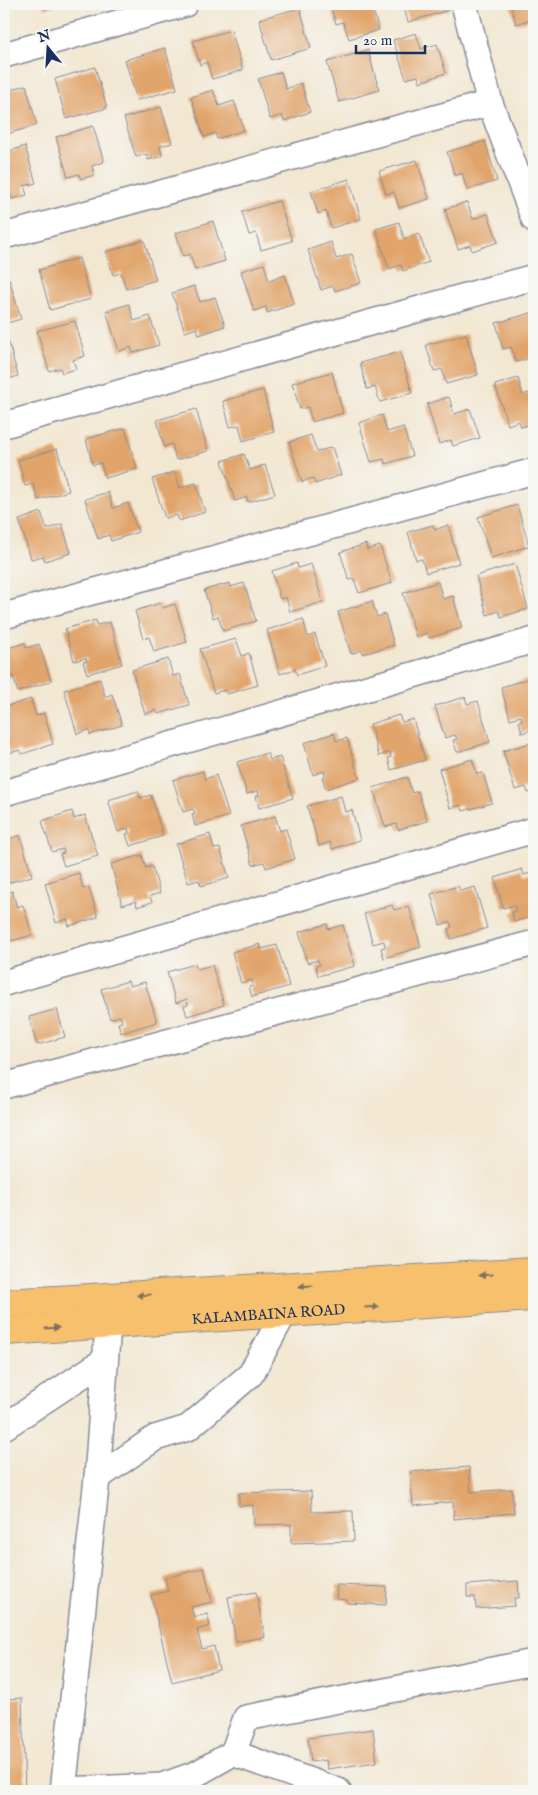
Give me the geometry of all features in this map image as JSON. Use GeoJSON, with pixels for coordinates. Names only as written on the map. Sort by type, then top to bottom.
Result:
{"type":"FeatureCollection","features":[{"type":"Feature","properties":{"kind":"main road","name":"KALAMBAINA ROAD"},"geometry":{"type":"LineString","coordinates":[[4,1303],[534,1272]]}},
{"type":"Feature","properties":{"kind":"main road","name":"KALAMBAINA ROAD"},"geometry":{"type":"LineString","coordinates":[[4,1331],[534,1297]]}},
{"type":"Feature","properties":{"kind":"street"},"geometry":{"type":"LineString","coordinates":[[4,55],[185,4]]}},
{"type":"Feature","properties":{"kind":"street"},"geometry":{"type":"LineString","coordinates":[[464,4],[490,103],[534,219]]}},
{"type":"Feature","properties":{"kind":"street"},"geometry":{"type":"LineString","coordinates":[[4,236],[490,103]]}},
{"type":"Feature","properties":{"kind":"street"},"geometry":{"type":"LineString","coordinates":[[4,425],[534,277]]}},
{"type":"Feature","properties":{"kind":"street"},"geometry":{"type":"LineString","coordinates":[[4,616],[534,471]]}},
{"type":"Feature","properties":{"kind":"street"},"geometry":{"type":"LineString","coordinates":[[4,792],[534,640]]}},
{"type":"Feature","properties":{"kind":"street"},"geometry":{"type":"LineString","coordinates":[[4,983],[534,830]]}},
{"type":"Feature","properties":{"kind":"street"},"geometry":{"type":"LineString","coordinates":[[4,1086],[534,943]]}},
{"type":"Feature","properties":{"kind":"street"},"geometry":{"type":"LineString","coordinates":[[97,1478],[155,1438],[188,1428],[251,1374],[284,1313]]}},
{"type":"Feature","properties":{"kind":"street"},"geometry":{"type":"LineString","coordinates":[[108,1325],[97,1478],[63,1791],[162,1786],[196,1774],[234,1753],[246,1718],[534,1662]]}},
{"type":"Feature","properties":{"kind":"street"},"geometry":{"type":"LineString","coordinates":[[4,1427],[105,1360]]}},
{"type":"Feature","properties":{"kind":"street"},"geometry":{"type":"LineString","coordinates":[[234,1753],[338,1791]]}},
{"type":"Feature","properties":{"kind":"building"},"geometry":{"type":"Polygon","coordinates":[[[43,4],[57,4],[44,9],[43,4]]]}},
{"type":"Feature","properties":{"kind":"building"},"geometry":{"type":"Polygon","coordinates":[[[330,4],[371,4],[379,30],[349,39],[343,22],[336,24],[330,4]]]}},
{"type":"Feature","properties":{"kind":"building"},"geometry":{"type":"Polygon","coordinates":[[[403,4],[447,4],[449,10],[408,22],[403,4]]]}},
{"type":"Feature","properties":{"kind":"building"},"geometry":{"type":"Polygon","coordinates":[[[510,4],[534,4],[534,19],[516,24],[510,4]]]}},
{"type":"Feature","properties":{"kind":"building"},"geometry":{"type":"Polygon","coordinates":[[[300,8],[311,48],[271,60],[259,19],[300,8]]]}},
{"type":"Feature","properties":{"kind":"building"},"geometry":{"type":"Polygon","coordinates":[[[231,30],[243,70],[212,79],[207,62],[200,65],[193,41],[231,30]]]}},
{"type":"Feature","properties":{"kind":"building"},"geometry":{"type":"Polygon","coordinates":[[[416,33],[421,49],[437,44],[446,73],[420,82],[418,76],[406,79],[393,40],[416,33]]]}},
{"type":"Feature","properties":{"kind":"building"},"geometry":{"type":"Polygon","coordinates":[[[165,48],[177,89],[137,100],[125,60],[165,48]]]}},
{"type":"Feature","properties":{"kind":"building"},"geometry":{"type":"Polygon","coordinates":[[[368,50],[379,90],[339,102],[327,62],[368,50]]]}},
{"type":"Feature","properties":{"kind":"building"},"geometry":{"type":"Polygon","coordinates":[[[95,67],[107,108],[66,119],[55,79],[95,67]]]}},
{"type":"Feature","properties":{"kind":"building"},"geometry":{"type":"Polygon","coordinates":[[[281,72],[286,89],[301,83],[310,112],[284,121],[282,115],[270,119],[258,79],[281,72]]]}},
{"type":"Feature","properties":{"kind":"building"},"geometry":{"type":"Polygon","coordinates":[[[26,85],[37,125],[4,135],[4,92],[26,85]]]}},
{"type":"Feature","properties":{"kind":"building"},"geometry":{"type":"Polygon","coordinates":[[[213,90],[219,106],[234,101],[244,130],[217,139],[215,133],[204,137],[191,97],[213,90]]]}},
{"type":"Feature","properties":{"kind":"building"},"geometry":{"type":"Polygon","coordinates":[[[161,107],[172,143],[160,146],[162,156],[148,160],[147,154],[136,157],[124,118],[161,107]]]}},
{"type":"Feature","properties":{"kind":"building"},"geometry":{"type":"Polygon","coordinates":[[[93,126],[104,162],[92,166],[95,175],[81,179],[79,174],[68,177],[56,137],[93,126]]]}},
{"type":"Feature","properties":{"kind":"building"},"geometry":{"type":"Polygon","coordinates":[[[485,141],[497,181],[467,190],[462,173],[455,176],[447,152],[485,141]]]}},
{"type":"Feature","properties":{"kind":"building"},"geometry":{"type":"Polygon","coordinates":[[[25,146],[36,183],[24,186],[27,195],[12,199],[11,194],[4,196],[4,153],[25,146]]]}},
{"type":"Feature","properties":{"kind":"building"},"geometry":{"type":"Polygon","coordinates":[[[417,160],[429,199],[399,208],[394,192],[386,194],[379,171],[417,160]]]}},
{"type":"Feature","properties":{"kind":"building"},"geometry":{"type":"Polygon","coordinates":[[[349,179],[361,219],[331,228],[326,211],[318,214],[311,191],[349,179]]]}},
{"type":"Feature","properties":{"kind":"building"},"geometry":{"type":"Polygon","coordinates":[[[279,201],[292,241],[261,250],[256,233],[249,235],[242,212],[279,201]]]}},
{"type":"Feature","properties":{"kind":"building"},"geometry":{"type":"Polygon","coordinates":[[[467,202],[473,219],[488,214],[498,242],[472,251],[470,245],[458,249],[445,209],[467,202]]]}},
{"type":"Feature","properties":{"kind":"building"},"geometry":{"type":"Polygon","coordinates":[[[213,221],[225,261],[195,270],[190,254],[183,256],[176,233],[213,221]]]}},
{"type":"Feature","properties":{"kind":"building"},"geometry":{"type":"Polygon","coordinates":[[[399,222],[404,239],[419,234],[429,262],[403,271],[401,265],[389,269],[376,229],[399,222]]]}},
{"type":"Feature","properties":{"kind":"building"},"geometry":{"type":"Polygon","coordinates":[[[144,240],[156,280],[126,289],[121,273],[113,275],[106,252],[144,240]]]}},
{"type":"Feature","properties":{"kind":"building"},"geometry":{"type":"Polygon","coordinates":[[[331,242],[336,259],[352,254],[361,283],[335,291],[333,286],[321,290],[308,250],[331,242]]]}},
{"type":"Feature","properties":{"kind":"building"},"geometry":{"type":"Polygon","coordinates":[[[79,258],[91,299],[50,310],[39,270],[79,258]]]}},
{"type":"Feature","properties":{"kind":"building"},"geometry":{"type":"Polygon","coordinates":[[[264,264],[269,281],[285,275],[294,304],[267,313],[266,307],[254,311],[241,271],[264,264]]]}},
{"type":"Feature","properties":{"kind":"building"},"geometry":{"type":"Polygon","coordinates":[[[9,279],[21,319],[4,324],[4,281],[9,279]]]}},
{"type":"Feature","properties":{"kind":"building"},"geometry":{"type":"Polygon","coordinates":[[[194,286],[200,302],[215,297],[225,326],[199,335],[197,328],[185,332],[172,293],[194,286]]]}},
{"type":"Feature","properties":{"kind":"building"},"geometry":{"type":"Polygon","coordinates":[[[129,304],[134,321],[150,316],[159,345],[133,353],[131,347],[119,351],[106,311],[129,304]]]}},
{"type":"Feature","properties":{"kind":"building"},"geometry":{"type":"Polygon","coordinates":[[[534,312],[534,357],[516,362],[511,347],[503,349],[496,323],[534,312]]]}},
{"type":"Feature","properties":{"kind":"building"},"geometry":{"type":"Polygon","coordinates":[[[75,321],[85,356],[73,360],[76,369],[62,373],[60,368],[49,371],[37,331],[75,321]]]}},
{"type":"Feature","properties":{"kind":"building"},"geometry":{"type":"Polygon","coordinates":[[[466,334],[478,375],[446,384],[442,369],[434,371],[426,345],[466,334]]]}},
{"type":"Feature","properties":{"kind":"building"},"geometry":{"type":"Polygon","coordinates":[[[8,340],[18,376],[6,380],[9,389],[4,390],[4,341],[8,340]]]}},
{"type":"Feature","properties":{"kind":"building"},"geometry":{"type":"Polygon","coordinates":[[[400,352],[412,393],[380,402],[375,387],[367,389],[360,363],[400,352]]]}},
{"type":"Feature","properties":{"kind":"building"},"geometry":{"type":"Polygon","coordinates":[[[332,372],[343,413],[312,422],[308,407],[300,409],[292,383],[332,372]]]}},
{"type":"Feature","properties":{"kind":"building"},"geometry":{"type":"Polygon","coordinates":[[[518,378],[523,395],[534,391],[534,423],[521,427],[519,421],[508,425],[495,385],[518,378]]]}},
{"type":"Feature","properties":{"kind":"building"},"geometry":{"type":"Polygon","coordinates":[[[263,390],[274,432],[243,441],[239,425],[230,427],[223,401],[263,390]]]}},
{"type":"Feature","properties":{"kind":"building"},"geometry":{"type":"Polygon","coordinates":[[[449,397],[454,414],[470,409],[480,438],[453,446],[451,440],[439,444],[427,404],[449,397]]]}},
{"type":"Feature","properties":{"kind":"building"},"geometry":{"type":"Polygon","coordinates":[[[196,409],[208,451],[176,460],[172,444],[164,447],[157,420],[196,409]]]}},
{"type":"Feature","properties":{"kind":"building"},"geometry":{"type":"Polygon","coordinates":[[[382,415],[387,432],[403,427],[412,456],[385,464],[384,459],[371,462],[359,423],[382,415]]]}},
{"type":"Feature","properties":{"kind":"building"},"geometry":{"type":"Polygon","coordinates":[[[125,428],[137,469],[105,478],[101,463],[93,465],[86,439],[125,428]]]}},
{"type":"Feature","properties":{"kind":"building"},"geometry":{"type":"Polygon","coordinates":[[[311,435],[317,452],[332,447],[341,475],[315,484],[313,478],[302,482],[289,442],[311,435]]]}},
{"type":"Feature","properties":{"kind":"building"},"geometry":{"type":"Polygon","coordinates":[[[57,449],[69,491],[38,500],[33,484],[25,486],[18,460],[57,449]]]}},
{"type":"Feature","properties":{"kind":"building"},"geometry":{"type":"Polygon","coordinates":[[[244,454],[250,470],[265,465],[275,494],[248,502],[247,497],[235,501],[222,461],[244,454]]]}},
{"type":"Feature","properties":{"kind":"building"},"geometry":{"type":"Polygon","coordinates":[[[175,472],[180,488],[196,483],[205,512],[179,521],[177,515],[165,518],[152,479],[175,472]]]}},
{"type":"Feature","properties":{"kind":"building"},"geometry":{"type":"Polygon","coordinates":[[[108,492],[113,508],[128,503],[138,532],[111,541],[109,535],[98,539],[85,499],[108,492]]]}},
{"type":"Feature","properties":{"kind":"building"},"geometry":{"type":"Polygon","coordinates":[[[517,505],[529,546],[491,558],[478,517],[517,505]]]}},
{"type":"Feature","properties":{"kind":"building"},"geometry":{"type":"Polygon","coordinates":[[[41,512],[47,529],[62,524],[71,553],[45,561],[43,556],[31,559],[19,520],[41,512]]]}},
{"type":"Feature","properties":{"kind":"building"},"geometry":{"type":"Polygon","coordinates":[[[433,525],[435,530],[448,525],[459,563],[426,573],[422,559],[416,560],[408,532],[433,525]]]}},
{"type":"Feature","properties":{"kind":"building"},"geometry":{"type":"Polygon","coordinates":[[[366,544],[367,550],[380,546],[392,583],[359,593],[354,579],[349,580],[340,552],[366,544]]]}},
{"type":"Feature","properties":{"kind":"building"},"geometry":{"type":"Polygon","coordinates":[[[297,563],[298,568],[311,564],[323,602],[290,612],[286,597],[280,599],[272,571],[297,563]]]}},
{"type":"Feature","properties":{"kind":"building"},"geometry":{"type":"Polygon","coordinates":[[[515,564],[528,609],[501,617],[499,611],[487,615],[476,576],[515,564]]]}},
{"type":"Feature","properties":{"kind":"building"},"geometry":{"type":"Polygon","coordinates":[[[438,582],[443,599],[453,596],[462,628],[429,638],[427,633],[416,637],[403,593],[438,582]]]}},
{"type":"Feature","properties":{"kind":"building"},"geometry":{"type":"Polygon","coordinates":[[[230,583],[231,587],[244,583],[256,621],[223,631],[218,616],[213,618],[204,590],[230,583]]]}},
{"type":"Feature","properties":{"kind":"building"},"geometry":{"type":"Polygon","coordinates":[[[372,601],[377,617],[385,614],[394,645],[363,654],[362,650],[351,654],[338,612],[372,601]]]}},
{"type":"Feature","properties":{"kind":"building"},"geometry":{"type":"Polygon","coordinates":[[[160,603],[162,608],[175,604],[187,642],[154,652],[149,637],[143,639],[135,611],[160,603]]]}},
{"type":"Feature","properties":{"kind":"building"},"geometry":{"type":"Polygon","coordinates":[[[303,619],[308,637],[315,634],[325,666],[297,675],[295,669],[280,674],[267,630],[303,619]]]}},
{"type":"Feature","properties":{"kind":"building"},"geometry":{"type":"Polygon","coordinates":[[[96,620],[97,625],[110,622],[122,664],[87,674],[83,662],[87,661],[86,658],[74,661],[65,629],[96,620]]]}},
{"type":"Feature","properties":{"kind":"building"},"geometry":{"type":"Polygon","coordinates":[[[236,639],[242,656],[249,653],[258,685],[227,694],[225,690],[214,693],[200,649],[236,639]]]}},
{"type":"Feature","properties":{"kind":"building"},"geometry":{"type":"Polygon","coordinates":[[[25,643],[26,648],[39,644],[51,681],[18,692],[13,676],[8,678],[4,665],[4,649],[25,643]]]}},
{"type":"Feature","properties":{"kind":"building"},"geometry":{"type":"Polygon","coordinates":[[[168,659],[173,676],[180,674],[189,705],[158,714],[156,710],[145,714],[132,670],[168,659]]]}},
{"type":"Feature","properties":{"kind":"building"},"geometry":{"type":"Polygon","coordinates":[[[531,678],[534,685],[534,729],[522,733],[519,721],[522,720],[521,716],[510,719],[501,687],[531,678]]]}},
{"type":"Feature","properties":{"kind":"building"},"geometry":{"type":"Polygon","coordinates":[[[100,679],[105,697],[112,694],[122,725],[90,735],[89,730],[77,734],[64,690],[100,679]]]}},
{"type":"Feature","properties":{"kind":"building"},"geometry":{"type":"Polygon","coordinates":[[[465,697],[467,704],[478,701],[490,742],[457,752],[453,740],[457,739],[455,735],[445,738],[435,706],[465,697]]]}},
{"type":"Feature","properties":{"kind":"building"},"geometry":{"type":"Polygon","coordinates":[[[31,699],[36,716],[44,713],[53,744],[22,754],[20,750],[9,753],[4,737],[4,707],[31,699]]]}},
{"type":"Feature","properties":{"kind":"building"},"geometry":{"type":"Polygon","coordinates":[[[399,715],[402,722],[413,719],[425,760],[391,770],[388,758],[391,757],[390,752],[379,756],[370,724],[399,715]]]}},
{"type":"Feature","properties":{"kind":"building"},"geometry":{"type":"Polygon","coordinates":[[[334,733],[336,741],[347,738],[359,778],[326,789],[322,777],[325,776],[324,771],[313,775],[304,743],[334,733]]]}},
{"type":"Feature","properties":{"kind":"building"},"geometry":{"type":"Polygon","coordinates":[[[534,742],[534,791],[528,793],[526,787],[515,790],[503,751],[534,742]]]}},
{"type":"Feature","properties":{"kind":"building"},"geometry":{"type":"Polygon","coordinates":[[[267,753],[270,760],[280,757],[293,798],[259,808],[256,796],[259,795],[258,791],[247,794],[237,762],[267,753]]]}},
{"type":"Feature","properties":{"kind":"building"},"geometry":{"type":"Polygon","coordinates":[[[472,759],[477,774],[483,773],[492,803],[463,811],[461,805],[450,808],[439,769],[472,759]]]}},
{"type":"Feature","properties":{"kind":"building"},"geometry":{"type":"Polygon","coordinates":[[[203,771],[205,779],[216,775],[229,816],[195,826],[192,814],[195,813],[193,809],[183,812],[173,780],[203,771]]]}},
{"type":"Feature","properties":{"kind":"building"},"geometry":{"type":"Polygon","coordinates":[[[407,777],[412,793],[418,791],[427,821],[398,830],[396,824],[385,827],[373,788],[407,777]]]}},
{"type":"Feature","properties":{"kind":"building"},"geometry":{"type":"Polygon","coordinates":[[[138,791],[140,798],[151,795],[163,836],[130,846],[126,834],[129,833],[128,828],[118,832],[108,800],[138,791]]]}},
{"type":"Feature","properties":{"kind":"building"},"geometry":{"type":"Polygon","coordinates":[[[341,796],[345,812],[352,810],[360,840],[332,849],[330,842],[319,846],[307,806],[341,796]]]}},
{"type":"Feature","properties":{"kind":"building"},"geometry":{"type":"Polygon","coordinates":[[[72,811],[74,819],[85,815],[98,856],[64,866],[60,854],[64,853],[63,849],[52,852],[42,821],[72,811]]]}},
{"type":"Feature","properties":{"kind":"building"},"geometry":{"type":"Polygon","coordinates":[[[275,816],[280,831],[286,829],[295,859],[266,868],[264,862],[253,865],[241,826],[275,816]]]}},
{"type":"Feature","properties":{"kind":"building"},"geometry":{"type":"Polygon","coordinates":[[[7,831],[9,839],[20,835],[32,876],[4,884],[4,832],[7,831]]]}},
{"type":"Feature","properties":{"kind":"building"},"geometry":{"type":"Polygon","coordinates":[[[210,834],[214,849],[220,848],[229,878],[201,886],[199,880],[188,883],[176,844],[210,834]]]}},
{"type":"Feature","properties":{"kind":"building"},"geometry":{"type":"Polygon","coordinates":[[[142,855],[146,868],[152,866],[160,893],[150,896],[152,902],[137,907],[136,901],[122,905],[111,864],[142,855]]]}},
{"type":"Feature","properties":{"kind":"building"},"geometry":{"type":"Polygon","coordinates":[[[522,869],[524,875],[534,872],[534,916],[514,922],[512,912],[516,911],[514,905],[503,908],[495,878],[522,869]]]}},
{"type":"Feature","properties":{"kind":"building"},"geometry":{"type":"Polygon","coordinates":[[[79,873],[83,889],[89,887],[98,917],[69,926],[67,919],[56,923],[45,883],[79,873]]]}},
{"type":"Feature","properties":{"kind":"building"},"geometry":{"type":"Polygon","coordinates":[[[458,886],[460,891],[475,887],[487,928],[451,939],[448,929],[452,927],[450,922],[440,925],[431,894],[458,886]]]}},
{"type":"Feature","properties":{"kind":"building"},"geometry":{"type":"Polygon","coordinates":[[[12,891],[17,907],[23,905],[32,935],[4,943],[4,894],[12,891]]]}},
{"type":"Feature","properties":{"kind":"building"},"geometry":{"type":"Polygon","coordinates":[[[392,905],[394,910],[409,906],[421,947],[384,958],[381,948],[385,947],[384,941],[373,944],[364,914],[392,905]]]}},
{"type":"Feature","properties":{"kind":"building"},"geometry":{"type":"Polygon","coordinates":[[[327,924],[328,929],[343,925],[355,966],[318,976],[316,966],[320,965],[318,960],[307,963],[299,932],[327,924]]]}},
{"type":"Feature","properties":{"kind":"building"},"geometry":{"type":"Polygon","coordinates":[[[260,944],[261,949],[277,945],[289,986],[252,997],[249,987],[253,986],[252,980],[241,983],[232,952],[260,944]]]}},
{"type":"Feature","properties":{"kind":"building"},"geometry":{"type":"Polygon","coordinates":[[[195,964],[197,969],[212,965],[224,1005],[187,1016],[184,1006],[188,1005],[187,999],[176,1003],[167,972],[195,964]]]}},
{"type":"Feature","properties":{"kind":"building"},"geometry":{"type":"Polygon","coordinates":[[[128,981],[130,986],[145,982],[157,1022],[121,1033],[118,1023],[122,1022],[120,1016],[110,1019],[101,989],[128,981]]]}},
{"type":"Feature","properties":{"kind":"building"},"geometry":{"type":"Polygon","coordinates":[[[57,1009],[65,1037],[37,1045],[29,1017],[57,1009]]]}},
{"type":"Feature","properties":{"kind":"building"},"geometry":{"type":"Polygon","coordinates":[[[469,1467],[471,1492],[512,1489],[514,1513],[454,1519],[453,1502],[413,1506],[410,1472],[469,1467]]]}},
{"type":"Feature","properties":{"kind":"building"},"geometry":{"type":"Polygon","coordinates":[[[311,1491],[312,1512],[353,1511],[354,1541],[291,1543],[291,1524],[254,1525],[253,1505],[239,1506],[239,1493],[311,1491]]]}},
{"type":"Feature","properties":{"kind":"building"},"geometry":{"type":"Polygon","coordinates":[[[4,1563],[8,1579],[4,1580],[4,1563]]]}},
{"type":"Feature","properties":{"kind":"building"},"geometry":{"type":"Polygon","coordinates":[[[204,1568],[212,1602],[191,1607],[194,1617],[207,1614],[210,1626],[197,1630],[202,1649],[214,1646],[219,1670],[172,1682],[151,1595],[168,1591],[165,1578],[204,1568]]]}},
{"type":"Feature","properties":{"kind":"building"},"geometry":{"type":"Polygon","coordinates":[[[518,1581],[519,1598],[514,1598],[515,1606],[476,1609],[475,1597],[467,1597],[467,1585],[518,1581]]]}},
{"type":"Feature","properties":{"kind":"building"},"geometry":{"type":"Polygon","coordinates":[[[337,1585],[387,1587],[386,1605],[347,1603],[347,1600],[336,1599],[337,1585]]]}},
{"type":"Feature","properties":{"kind":"building"},"geometry":{"type":"Polygon","coordinates":[[[256,1592],[265,1637],[236,1642],[228,1597],[256,1592]]]}},
{"type":"Feature","properties":{"kind":"building"},"geometry":{"type":"Polygon","coordinates":[[[22,1698],[25,1791],[4,1791],[4,1699],[22,1698]]]}},
{"type":"Feature","properties":{"kind":"building"},"geometry":{"type":"Polygon","coordinates":[[[373,1729],[377,1762],[327,1769],[326,1760],[311,1762],[308,1738],[373,1729]]]}}]}
